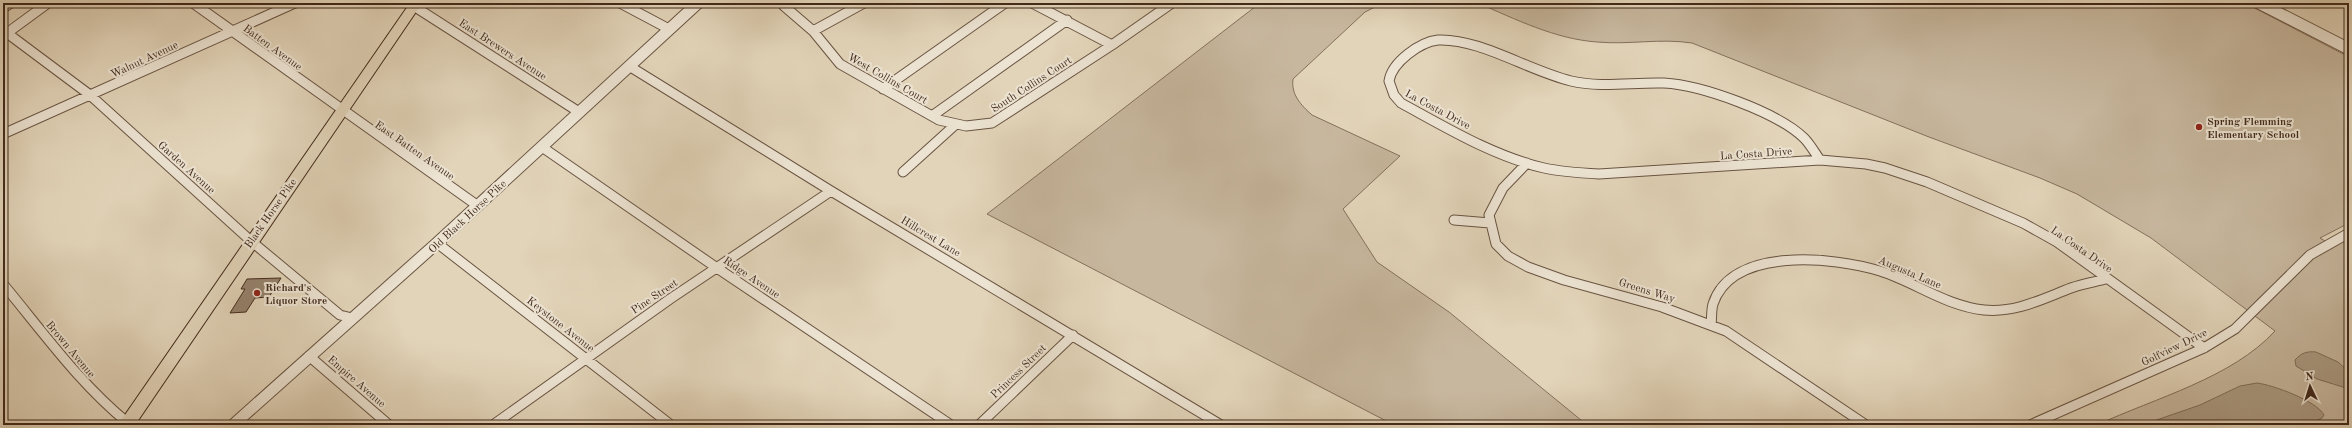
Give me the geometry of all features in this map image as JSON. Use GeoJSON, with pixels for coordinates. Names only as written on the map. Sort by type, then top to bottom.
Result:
{"type":"FeatureCollection","features":[{"type":"Feature","properties":{"kind":"main road","name":"Black Horse Pike"},"geometry":{"type":"LineString","coordinates":[[127,424],[250,240],[413,4]]}},
{"type":"Feature","properties":{"kind":"street"},"geometry":{"type":"LineString","coordinates":[[3,8],[11,3]]}},
{"type":"Feature","properties":{"kind":"street"},"geometry":{"type":"LineString","coordinates":[[5,35],[48,3]]}},
{"type":"Feature","properties":{"kind":"street","name":"Batten Avenue"},"geometry":{"type":"LineString","coordinates":[[193,3],[231,31],[272,58],[340,111]]}},
{"type":"Feature","properties":{"kind":"street","name":"Walnut Avenue"},"geometry":{"type":"LineString","coordinates":[[3,134],[295,3]]}},
{"type":"Feature","properties":{"kind":"street"},"geometry":{"type":"LineString","coordinates":[[620,3],[669,28]]}},
{"type":"Feature","properties":{"kind":"street","name":"Old Black Horse Pike"},"geometry":{"type":"LineString","coordinates":[[233,425],[437,244],[669,28],[698,3]]}},
{"type":"Feature","properties":{"kind":"street"},"geometry":{"type":"LineString","coordinates":[[813,31],[864,3]]}},
{"type":"Feature","properties":{"kind":"street"},"geometry":{"type":"LineString","coordinates":[[883,89],[1005,3]]}},
{"type":"Feature","properties":{"kind":"street"},"geometry":{"type":"LineString","coordinates":[[1032,3],[1067,20],[1112,45]]}},
{"type":"Feature","properties":{"kind":"street","name":"South Collins Court"},"geometry":{"type":"LineString","coordinates":[[954,125],[979,126],[992,123],[1112,45],[1172,3]]}},
{"type":"Feature","properties":{"kind":"street"},"geometry":{"type":"LineString","coordinates":[[2259,3],[2349,49]]}},
{"type":"Feature","properties":{"kind":"street","name":"East Brewers Avenue"},"geometry":{"type":"LineString","coordinates":[[413,4],[579,112]]}},
{"type":"Feature","properties":{"kind":"street","name":"West Collins Court"},"geometry":{"type":"LineString","coordinates":[[784,6],[813,31],[840,64],[932,116],[954,125]]}},
{"type":"Feature","properties":{"kind":"street"},"geometry":{"type":"LineString","coordinates":[[932,116],[1067,20]]}},
{"type":"Feature","properties":{"kind":"street","name":"Garden Avenue"},"geometry":{"type":"LineString","coordinates":[[5,35],[90,95],[250,240],[340,315],[352,318]]}},
{"type":"Feature","properties":{"kind":"street","name":"La Costa Drive"},"geometry":{"type":"LineString","coordinates":[[1820,160],[1804,139],[1788,126],[1736,102],[1695,87],[1673,84],[1604,85],[1581,83],[1568,80],[1487,49],[1446,39],[1433,40],[1424,44],[1390,70],[1387,82],[1393,96],[1401,104],[1480,143],[1527,163],[1565,172],[1599,174],[1820,160],[1866,164],[1885,168],[1927,182],[2022,223],[2057,242],[2106,279],[2204,348]]}},
{"type":"Feature","properties":{"kind":"street","name":"Hillcrest Lane"},"geometry":{"type":"LineString","coordinates":[[629,66],[830,191],[1073,335],[1221,425]]}},
{"type":"Feature","properties":{"kind":"street","name":"East Batten Avenue"},"geometry":{"type":"LineString","coordinates":[[340,111],[478,206]]}},
{"type":"Feature","properties":{"kind":"street"},"geometry":{"type":"LineString","coordinates":[[903,172],[954,125]]}},
{"type":"Feature","properties":{"kind":"street","name":"Ridge Avenue"},"geometry":{"type":"LineString","coordinates":[[542,147],[717,268],[951,425]]}},
{"type":"Feature","properties":{"kind":"street","name":"Greens Way"},"geometry":{"type":"LineString","coordinates":[[1527,163],[1503,188],[1489,215],[1496,244],[1508,256],[1528,267],[1564,280],[1662,307],[1726,332],[1866,425]]}},
{"type":"Feature","properties":{"kind":"street","name":"Pine Street"},"geometry":{"type":"LineString","coordinates":[[493,425],[670,299],[830,191]]}},
{"type":"Feature","properties":{"kind":"street"},"geometry":{"type":"LineString","coordinates":[[1454,220],[1490,223]]}},
{"type":"Feature","properties":{"kind":"street","name":"Golfview Drive"},"geometry":{"type":"LineString","coordinates":[[2030,425],[2204,348],[2235,329],[2310,255],[2349,233]]}},
{"type":"Feature","properties":{"kind":"street","name":"Keystone Avenue"},"geometry":{"type":"LineString","coordinates":[[437,244],[586,358],[670,425]]}},
{"type":"Feature","properties":{"kind":"street","name":"Augusta Lane"},"geometry":{"type":"LineString","coordinates":[[1711,325],[1713,304],[1718,295],[1733,278],[1743,270],[1755,266],[1786,262],[1816,260],[1849,263],[1879,271],[1934,296],[1966,307],[1984,310],[2006,310],[2030,306],[2068,288],[2106,279]]}},
{"type":"Feature","properties":{"kind":"street","name":"Brown Avenue"},"geometry":{"type":"LineString","coordinates":[[4,286],[67,364],[105,406],[127,424]]}},
{"type":"Feature","properties":{"kind":"street","name":"Princess Street"},"geometry":{"type":"LineString","coordinates":[[979,425],[1073,335]]}},
{"type":"Feature","properties":{"kind":"street","name":"Empire Avenue"},"geometry":{"type":"LineString","coordinates":[[309,356],[389,425]]}},
{"type":"Feature","properties":{"kind":"shaded area"},"geometry":{"type":"Polygon","coordinates":[[[1260,3],[1383,3],[1365,12],[1293,79],[1295,95],[1312,115],[1400,156],[1343,209],[1377,262],[1449,312],[1587,425],[1394,425],[987,214],[1260,3]]]}},
{"type":"Feature","properties":{"kind":"shaded area"},"geometry":{"type":"Polygon","coordinates":[[[1478,3],[2245,3],[2349,57],[2349,223],[2320,238],[2330,244],[2349,233],[2349,425],[2097,425],[2192,386],[2215,374],[2237,362],[2275,331],[2151,238],[2077,194],[2040,178],[1929,137],[1692,43],[1668,41],[1609,43],[1581,40],[1551,33],[1521,22],[1478,3]]]}},
{"type":"Feature","properties":{"kind":"shaded area"},"geometry":{"type":"Polygon","coordinates":[[[2307,352],[2316,352],[2338,362],[2349,372],[2349,383],[2346,388],[2317,379],[2296,366],[2295,360],[2302,354],[2307,352]]]}},
{"type":"Feature","properties":{"kind":"shaded area"},"geometry":{"type":"Polygon","coordinates":[[[2257,383],[2294,394],[2313,404],[2324,415],[2322,418],[2306,425],[2142,425],[2200,405],[2240,386],[2257,383]]]}},
{"type":"Feature","properties":{"kind":"building","name":"Richard's Liquor Store"},"geometry":{"type":"Polygon","coordinates":[[[281,278],[269,297],[255,298],[246,312],[230,313],[245,289],[241,289],[247,279],[281,278]]]}},
{"type":"Feature","properties":{"kind":"place","name":"Spring Flemming Elementary School"},"geometry":{"type":"Point","coordinates":[2199,127]}},
{"type":"Feature","properties":{"kind":"place","name":"Richard's Liquor Store"},"geometry":{"type":"Point","coordinates":[257,293]}}]}
